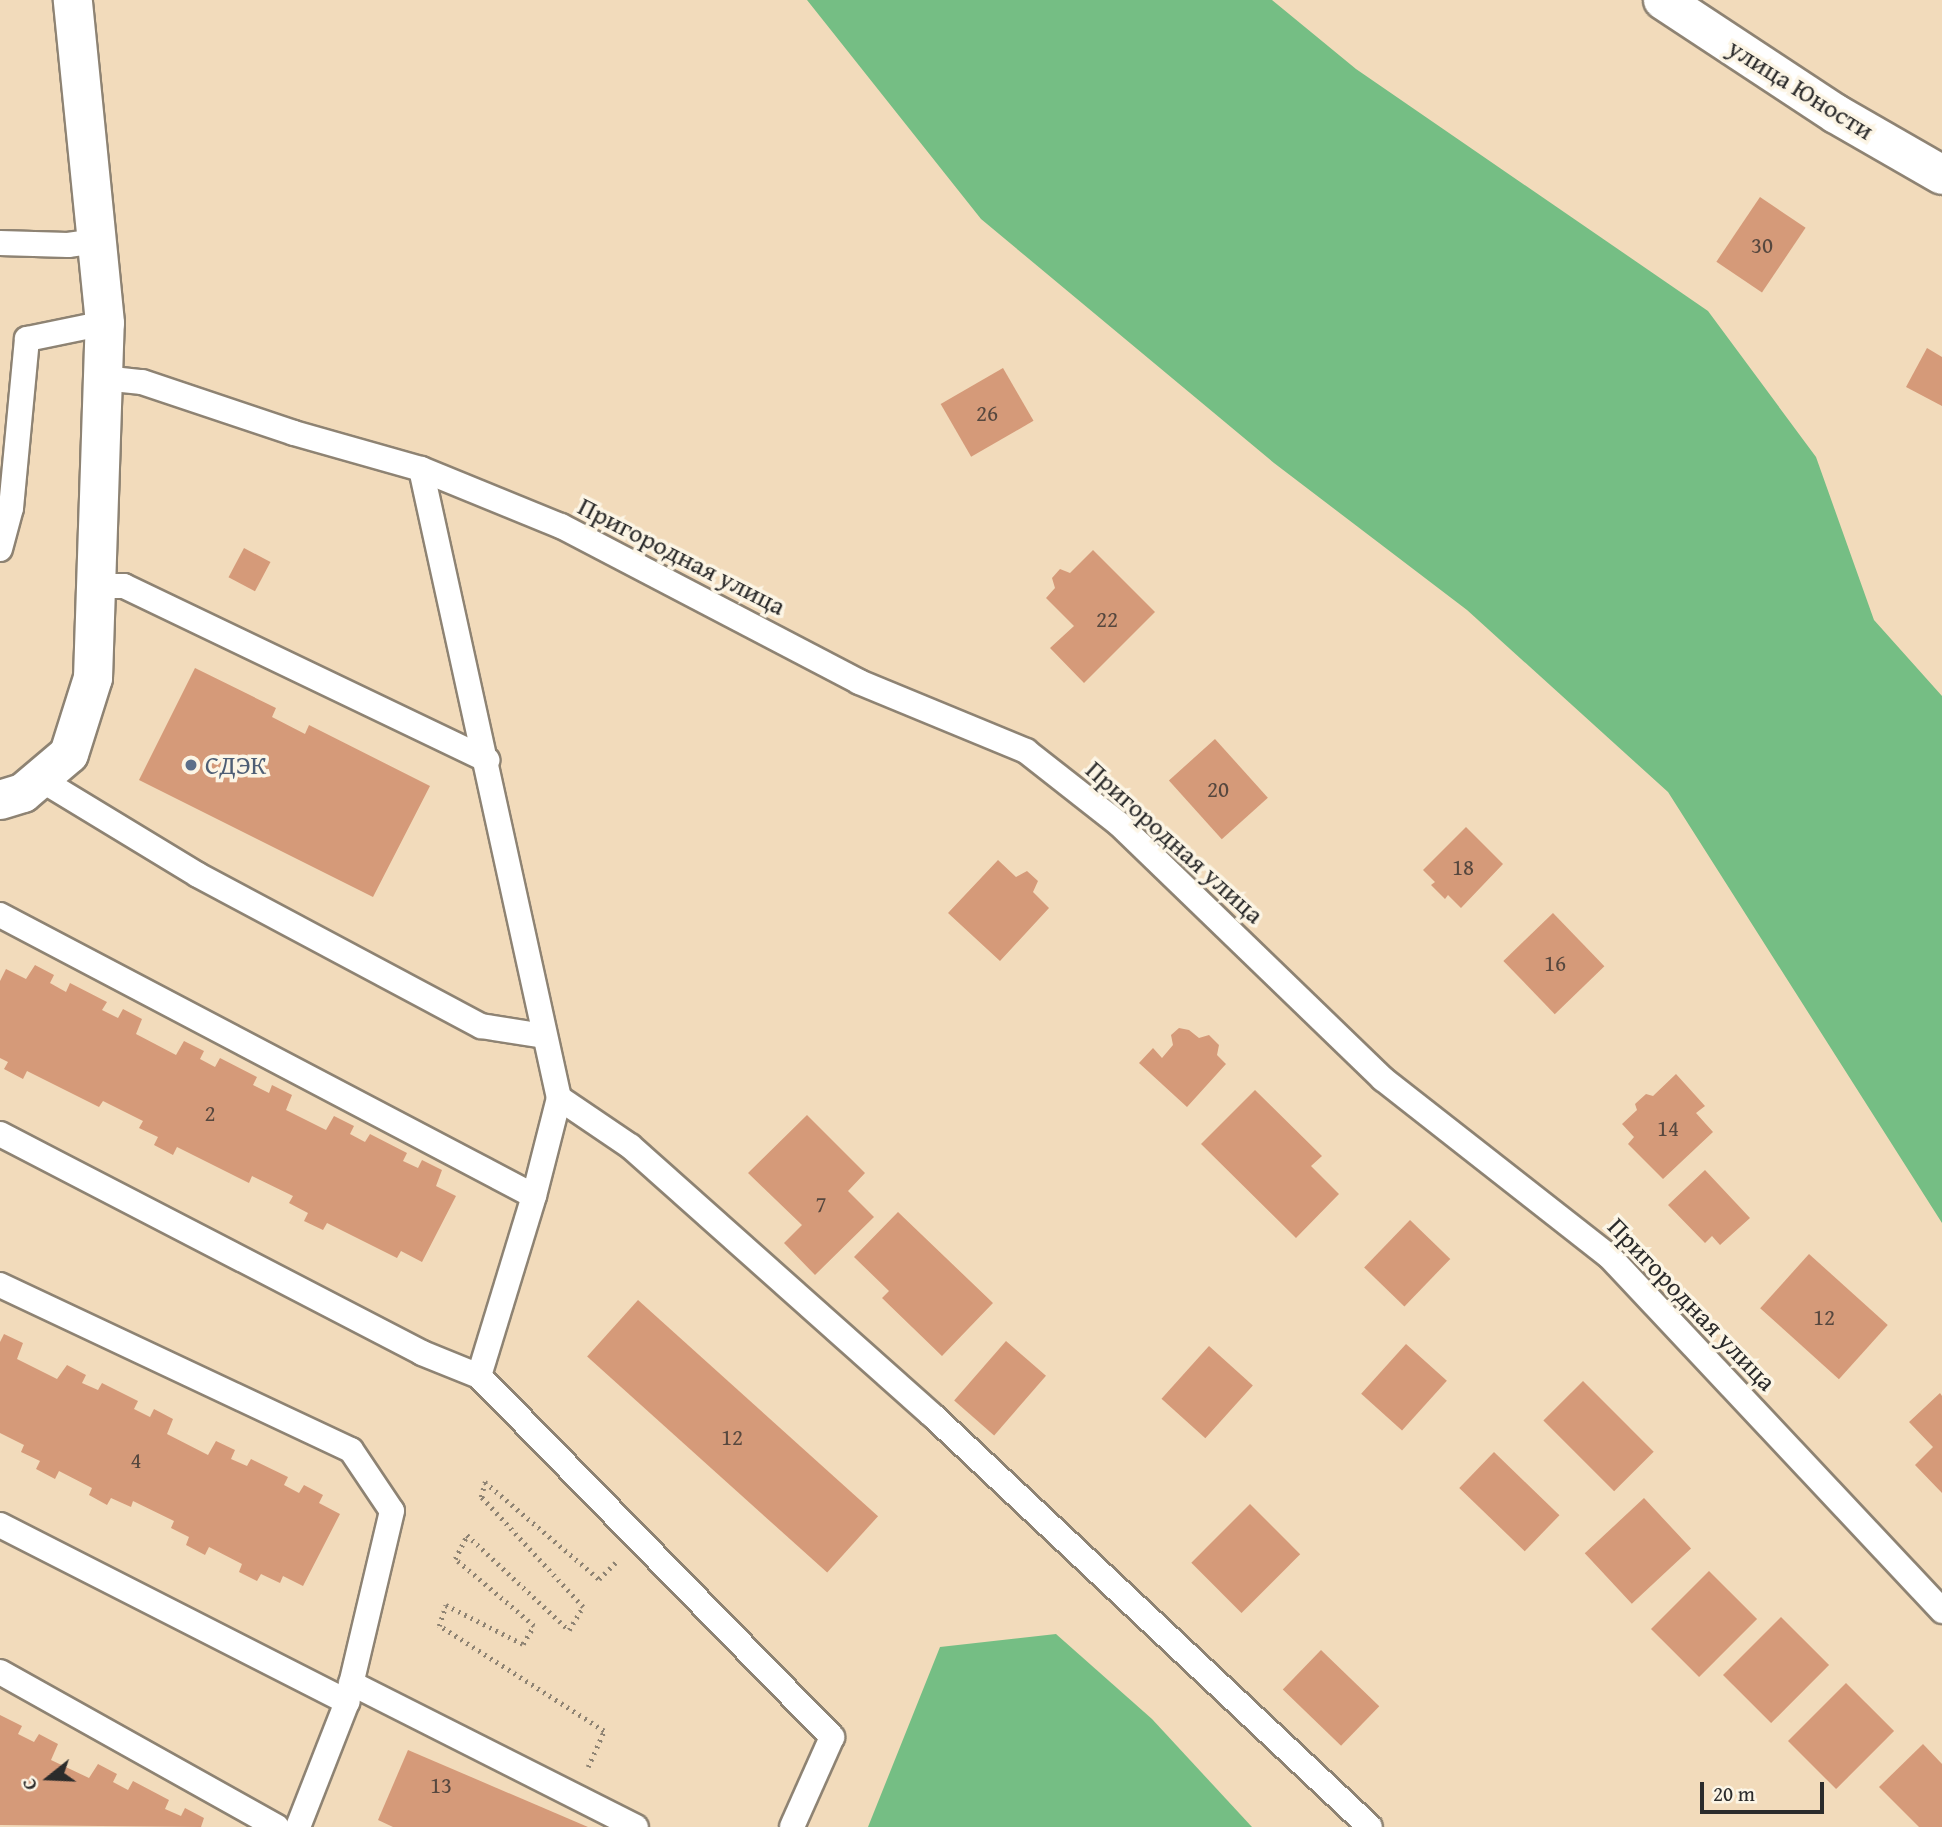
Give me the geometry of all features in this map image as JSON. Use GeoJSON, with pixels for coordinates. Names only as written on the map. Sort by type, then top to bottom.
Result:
{"type":"FeatureCollection","features":[{"type":"Feature","properties":{"kind":"street"},"geometry":{"type":"LineString","coordinates":[[0,800],[23,793],[69,754],[93,678],[105,323],[94,241],[73,0]]}},
{"type":"Feature","properties":{"kind":"street","name":"улица Юности"},"geometry":{"type":"LineString","coordinates":[[1663,0],[1836,114],[1942,175]]}},
{"type":"Feature","properties":{"kind":"lane"},"geometry":{"type":"LineString","coordinates":[[0,243],[68,245],[94,241]]}},
{"type":"Feature","properties":{"kind":"lane"},"geometry":{"type":"LineString","coordinates":[[0,549],[11,508],[27,339],[105,323]]}},
{"type":"Feature","properties":{"kind":"lane","name":"Пригородная улица"},"geometry":{"type":"LineString","coordinates":[[103,378],[142,382],[294,433],[421,469],[561,526],[859,682],[1026,751],[1119,824],[1383,1079],[1609,1256],[1942,1611]]}},
{"type":"Feature","properties":{"kind":"lane"},"geometry":{"type":"LineString","coordinates":[[421,469],[487,760],[559,1098],[534,1196],[479,1376]]}},
{"type":"Feature","properties":{"kind":"lane"},"geometry":{"type":"LineString","coordinates":[[96,586],[124,586],[487,760]]}},
{"type":"Feature","properties":{"kind":"lane"},"geometry":{"type":"LineString","coordinates":[[40,779],[198,875],[481,1026],[544,1036]]}},
{"type":"Feature","properties":{"kind":"lane"},"geometry":{"type":"LineString","coordinates":[[0,915],[534,1196]]}},
{"type":"Feature","properties":{"kind":"lane"},"geometry":{"type":"LineString","coordinates":[[559,1098],[630,1146],[932,1415],[1370,1827]]}},
{"type":"Feature","properties":{"kind":"lane"},"geometry":{"type":"LineString","coordinates":[[0,1134],[422,1353],[479,1376],[832,1737],[792,1827]]}},
{"type":"Feature","properties":{"kind":"lane"},"geometry":{"type":"LineString","coordinates":[[0,1285],[351,1450],[392,1511],[349,1693],[298,1827]]}},
{"type":"Feature","properties":{"kind":"lane"},"geometry":{"type":"LineString","coordinates":[[0,1525],[636,1827]]}},
{"type":"Feature","properties":{"kind":"lane"},"geometry":{"type":"LineString","coordinates":[[0,1672],[277,1827]]}},
{"type":"Feature","properties":{"kind":"path"},"geometry":{"type":"LineString","coordinates":[[575,1796],[604,1731],[439,1626],[446,1605],[523,1644],[534,1626],[455,1559],[467,1535],[569,1630],[583,1608],[481,1497],[485,1482],[599,1579],[638,1538]]}},
{"type":"Feature","properties":{"kind":"green space"},"geometry":{"type":"Polygon","coordinates":[[[807,0],[1272,0],[1356,69],[1708,311],[1816,457],[1874,620],[1942,696],[1942,1223],[1668,792],[1467,610],[1274,463],[981,219],[807,0]]]}},
{"type":"Feature","properties":{"kind":"green space"},"geometry":{"type":"Polygon","coordinates":[[[1056,1634],[1152,1719],[1252,1827],[868,1827],[940,1647],[1056,1634]]]}},
{"type":"Feature","properties":{"kind":"building"},"geometry":{"type":"Polygon","coordinates":[[[1760,197],[1806,228],[1762,292],[1716,262],[1760,197]]]}},
{"type":"Feature","properties":{"kind":"building"},"geometry":{"type":"Polygon","coordinates":[[[1927,348],[1942,357],[1942,406],[1906,387],[1927,348]]]}},
{"type":"Feature","properties":{"kind":"building"},"geometry":{"type":"Polygon","coordinates":[[[1003,368],[1034,421],[971,457],[941,404],[1003,368]]]}},
{"type":"Feature","properties":{"kind":"building"},"geometry":{"type":"Polygon","coordinates":[[[244,548],[270,562],[255,591],[229,577],[244,548]]]}},
{"type":"Feature","properties":{"kind":"building"},"geometry":{"type":"Polygon","coordinates":[[[1093,550],[1155,612],[1084,683],[1050,648],[1074,626],[1046,598],[1055,588],[1052,578],[1060,569],[1070,573],[1093,550]]]}},
{"type":"Feature","properties":{"kind":"building"},"geometry":{"type":"Polygon","coordinates":[[[195,668],[276,708],[272,717],[305,734],[309,725],[430,786],[373,897],[139,780],[195,668]]]}},
{"type":"Feature","properties":{"kind":"building"},"geometry":{"type":"Polygon","coordinates":[[[1215,739],[1268,798],[1222,839],[1169,780],[1215,739]]]}},
{"type":"Feature","properties":{"kind":"building"},"geometry":{"type":"Polygon","coordinates":[[[1466,827],[1503,864],[1461,908],[1448,895],[1445,899],[1431,885],[1435,882],[1423,870],[1466,827]]]}},
{"type":"Feature","properties":{"kind":"building"},"geometry":{"type":"Polygon","coordinates":[[[998,860],[1016,877],[1027,871],[1038,881],[1033,892],[1049,908],[1000,961],[948,913],[998,860]]]}},
{"type":"Feature","properties":{"kind":"building"},"geometry":{"type":"Polygon","coordinates":[[[1553,913],[1604,966],[1555,1014],[1503,961],[1553,913]]]}},
{"type":"Feature","properties":{"kind":"building"},"geometry":{"type":"Polygon","coordinates":[[[35,965],[54,975],[50,983],[66,992],[70,983],[107,1002],[102,1010],[118,1018],[123,1009],[142,1019],[136,1034],[176,1055],[184,1041],[204,1051],[200,1059],[215,1067],[220,1058],[257,1077],[253,1085],[269,1093],[272,1085],[292,1095],[286,1110],[326,1130],[334,1116],[354,1126],[350,1134],[365,1142],[370,1134],[407,1153],[403,1161],[418,1168],[422,1160],[442,1170],[436,1186],[456,1196],[422,1262],[401,1251],[397,1258],[327,1223],[323,1230],[304,1221],[308,1213],[289,1203],[293,1196],[252,1176],[249,1183],[177,1147],[173,1155],[154,1145],[158,1137],[139,1128],[143,1121],[103,1101],[99,1107],[27,1071],[23,1079],[4,1069],[8,1062],[0,1058],[0,981],[6,969],[26,979],[35,965]]]}},
{"type":"Feature","properties":{"kind":"building"},"geometry":{"type":"Polygon","coordinates":[[[1179,1028],[1189,1030],[1199,1038],[1209,1035],[1219,1045],[1217,1055],[1226,1064],[1187,1107],[1139,1063],[1153,1048],[1162,1058],[1173,1045],[1171,1035],[1179,1028]]]}},
{"type":"Feature","properties":{"kind":"building"},"geometry":{"type":"Polygon","coordinates":[[[1676,1074],[1705,1106],[1696,1113],[1713,1132],[1663,1179],[1628,1144],[1634,1137],[1622,1124],[1637,1110],[1635,1104],[1646,1094],[1653,1096],[1676,1074]]]}},
{"type":"Feature","properties":{"kind":"building"},"geometry":{"type":"Polygon","coordinates":[[[1255,1090],[1322,1156],[1311,1166],[1339,1194],[1296,1238],[1201,1144],[1255,1090]]]}},
{"type":"Feature","properties":{"kind":"building"},"geometry":{"type":"Polygon","coordinates":[[[807,1115],[865,1173],[848,1191],[874,1217],[815,1275],[784,1243],[802,1225],[748,1173],[807,1115]]]}},
{"type":"Feature","properties":{"kind":"building"},"geometry":{"type":"Polygon","coordinates":[[[1705,1170],[1750,1218],[1720,1245],[1712,1236],[1705,1243],[1668,1205],[1705,1170]]]}},
{"type":"Feature","properties":{"kind":"building"},"geometry":{"type":"Polygon","coordinates":[[[898,1212],[993,1303],[942,1356],[882,1298],[889,1291],[854,1257],[898,1212]]]}},
{"type":"Feature","properties":{"kind":"building"},"geometry":{"type":"Polygon","coordinates":[[[1410,1220],[1450,1259],[1404,1306],[1364,1267],[1410,1220]]]}},
{"type":"Feature","properties":{"kind":"building"},"geometry":{"type":"Polygon","coordinates":[[[1809,1254],[1888,1325],[1839,1379],[1760,1308],[1809,1254]]]}},
{"type":"Feature","properties":{"kind":"building"},"geometry":{"type":"Polygon","coordinates":[[[638,1300],[878,1516],[827,1573],[587,1356],[638,1300]]]}},
{"type":"Feature","properties":{"kind":"building"},"geometry":{"type":"Polygon","coordinates":[[[4,1334],[23,1343],[17,1359],[57,1379],[67,1365],[86,1375],[82,1383],[98,1390],[102,1383],[138,1401],[134,1409],[150,1417],[154,1409],[173,1419],[167,1434],[208,1455],[216,1441],[235,1450],[231,1459],[247,1466],[251,1459],[288,1477],[284,1485],[299,1493],[304,1485],[323,1495],[319,1503],[340,1514],[303,1586],[283,1576],[280,1583],[261,1574],[257,1581],[239,1572],[242,1564],[209,1547],[205,1555],[186,1545],[189,1537],[171,1528],[174,1521],[133,1501],[131,1507],[111,1498],[107,1505],[89,1495],[92,1488],[59,1471],[55,1479],[36,1469],[40,1461],[21,1452],[24,1445],[0,1433],[0,1342],[4,1334]]]}},
{"type":"Feature","properties":{"kind":"building"},"geometry":{"type":"Polygon","coordinates":[[[1006,1341],[1046,1376],[994,1435],[954,1401],[1006,1341]]]}},
{"type":"Feature","properties":{"kind":"building"},"geometry":{"type":"Polygon","coordinates":[[[1406,1344],[1447,1381],[1402,1431],[1361,1394],[1406,1344]]]}},
{"type":"Feature","properties":{"kind":"building"},"geometry":{"type":"Polygon","coordinates":[[[1209,1346],[1253,1385],[1205,1438],[1161,1399],[1209,1346]]]}},
{"type":"Feature","properties":{"kind":"building"},"geometry":{"type":"Polygon","coordinates":[[[1583,1381],[1654,1452],[1614,1491],[1543,1421],[1583,1381]]]}},
{"type":"Feature","properties":{"kind":"building"},"geometry":{"type":"Polygon","coordinates":[[[1940,1393],[1942,1493],[1915,1465],[1933,1447],[1909,1422],[1940,1393]]]}},
{"type":"Feature","properties":{"kind":"building"},"geometry":{"type":"Polygon","coordinates":[[[1494,1452],[1559,1515],[1525,1551],[1459,1488],[1494,1452]]]}},
{"type":"Feature","properties":{"kind":"building"},"geometry":{"type":"Polygon","coordinates":[[[1644,1498],[1691,1548],[1632,1604],[1585,1553],[1644,1498]]]}},
{"type":"Feature","properties":{"kind":"building"},"geometry":{"type":"Polygon","coordinates":[[[1250,1504],[1300,1554],[1242,1613],[1191,1563],[1250,1504]]]}},
{"type":"Feature","properties":{"kind":"building"},"geometry":{"type":"Polygon","coordinates":[[[1709,1571],[1757,1619],[1699,1677],[1651,1629],[1709,1571]]]}},
{"type":"Feature","properties":{"kind":"building"},"geometry":{"type":"Polygon","coordinates":[[[1781,1617],[1829,1665],[1771,1723],[1723,1675],[1781,1617]]]}},
{"type":"Feature","properties":{"kind":"building"},"geometry":{"type":"Polygon","coordinates":[[[1321,1650],[1379,1706],[1341,1746],[1283,1690],[1321,1650]]]}},
{"type":"Feature","properties":{"kind":"building"},"geometry":{"type":"Polygon","coordinates":[[[1846,1683],[1894,1731],[1836,1789],[1788,1741],[1846,1683]]]}},
{"type":"Feature","properties":{"kind":"building"},"geometry":{"type":"Polygon","coordinates":[[[0,1715],[22,1726],[18,1734],[34,1742],[39,1734],[58,1744],[51,1760],[89,1778],[98,1764],[117,1774],[113,1782],[128,1790],[133,1781],[169,1800],[165,1809],[181,1816],[185,1808],[204,1818],[201,1827],[0,1825],[0,1715]]]}},
{"type":"Feature","properties":{"kind":"building"},"geometry":{"type":"Polygon","coordinates":[[[1923,1744],[1942,1764],[1942,1827],[1919,1827],[1879,1787],[1923,1744]]]}},
{"type":"Feature","properties":{"kind":"building"},"geometry":{"type":"Polygon","coordinates":[[[408,1750],[588,1827],[393,1827],[378,1820],[408,1750]]]}},
{"type":"Feature","properties":{"kind":"place","name":"СДЭК"},"geometry":{"type":"Point","coordinates":[191,765]}}]}
